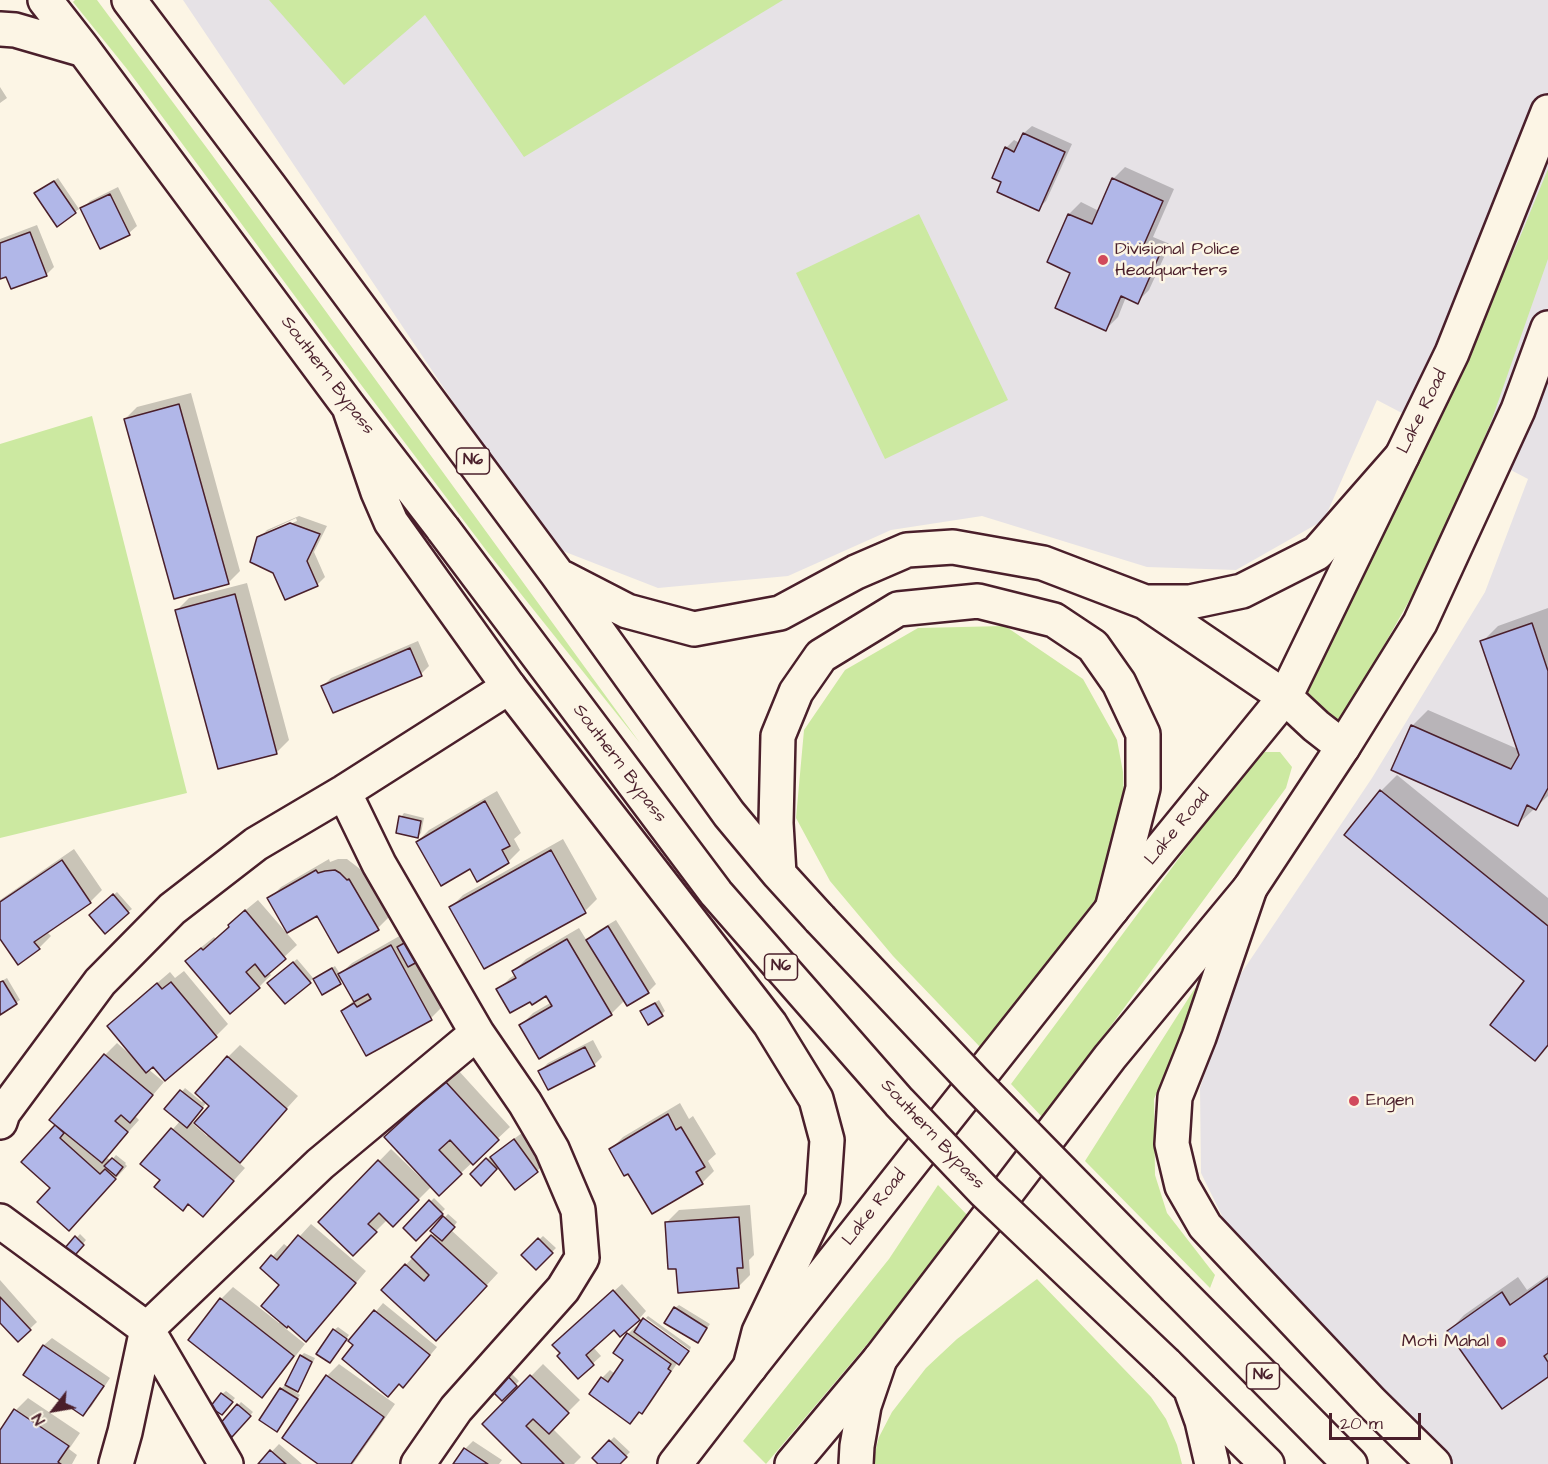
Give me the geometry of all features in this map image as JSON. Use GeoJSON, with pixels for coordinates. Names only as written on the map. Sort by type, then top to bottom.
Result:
{"type":"FeatureCollection","features":[{"type":"Feature","properties":{"kind":"main road","name":"Southern Bypass"},"geometry":{"type":"LineString","coordinates":[[45,0],[716,893],[899,1102],[969,1175],[1267,1464]]}},
{"type":"Feature","properties":{"kind":"main road","name":"N6"},"geometry":{"type":"LineString","coordinates":[[129,0],[557,574],[729,814],[779,874],[974,1082],[1350,1464]]}},
{"type":"Feature","properties":{"kind":"main road"},"geometry":{"type":"LineString","coordinates":[[0,29],[15,30],[84,50]]}},
{"type":"Feature","properties":{"kind":"main road","name":"Lake Road"},"geometry":{"type":"LineString","coordinates":[[675,1464],[1112,909],[1285,697],[1452,353],[1548,112]]}},
{"type":"Feature","properties":{"kind":"main road"},"geometry":{"type":"LineString","coordinates":[[792,1464],[880,1359],[1110,1057],[1250,888],[1343,747],[1420,623],[1518,410],[1548,328]]}},
{"type":"Feature","properties":{"kind":"main road"},"geometry":{"type":"LineString","coordinates":[[349,407],[378,492],[391,522],[509,687],[770,1024],[816,1099],[827,1140],[824,1198],[759,1332],[750,1367]]}},
{"type":"Feature","properties":{"kind":"main road"},"geometry":{"type":"LineString","coordinates":[[1145,602],[1191,602],[1242,591],[1317,553],[1402,456]]}},
{"type":"Feature","properties":{"kind":"main road"},"geometry":{"type":"LineString","coordinates":[[557,574],[627,611],[694,629],[780,613],[856,572],[907,550],[953,547],[1043,563],[1145,602],[1285,697],[1343,747]]}},
{"type":"Feature","properties":{"kind":"main road"},"geometry":{"type":"LineString","coordinates":[[779,874],[776,823],[778,736],[796,692],[821,656],[898,609],[978,601],[1054,620],[1093,646],[1119,683],[1143,734],[1143,788],[1112,909]]}},
{"type":"Feature","properties":{"kind":"main road"},"geometry":{"type":"LineString","coordinates":[[1,1116],[100,982],[172,909],[256,844],[344,792],[509,687]]}},
{"type":"Feature","properties":{"kind":"main road"},"geometry":{"type":"LineString","coordinates":[[344,792],[379,864],[477,1033],[525,1103],[552,1149],[578,1210],[582,1258],[563,1289],[456,1409],[418,1464]]}},
{"type":"Feature","properties":{"kind":"main road"},"geometry":{"type":"LineString","coordinates":[[1250,888],[1198,1037],[1174,1097],[1172,1144],[1182,1186],[1205,1226],[1371,1402],[1434,1464]]}},
{"type":"Feature","properties":{"kind":"main road"},"geometry":{"type":"LineString","coordinates":[[116,1464],[147,1329],[320,1164],[477,1033]]}},
{"type":"Feature","properties":{"kind":"main road"},"geometry":{"type":"LineString","coordinates":[[0,1221],[147,1329],[226,1464]]}},
{"type":"Feature","properties":{"kind":"main road"},"geometry":{"type":"LineString","coordinates":[[856,1464],[864,1406],[880,1359]]}},
{"type":"Feature","properties":{"kind":"main road"},"geometry":{"type":"LineString","coordinates":[[1190,1389],[1202,1421],[1212,1464]]}},
{"type":"Feature","properties":{"kind":"shaded area"},"geometry":{"type":"Polygon","coordinates":[[[183,0],[1548,0],[1548,1464],[1448,1464],[1232,1236],[1201,1173],[1200,1088],[1234,984],[1372,778],[1485,592],[1528,479],[1377,400],[1324,520],[1236,570],[1147,567],[982,516],[891,530],[788,576],[658,588],[550,546],[183,0]]]}},
{"type":"Feature","properties":{"kind":"green space"},"geometry":{"type":"Polygon","coordinates":[[[75,0],[97,0],[640,743],[489,554],[127,69],[73,2],[75,0]]]}},
{"type":"Feature","properties":{"kind":"green space"},"geometry":{"type":"Polygon","coordinates":[[[269,0],[783,0],[524,157],[425,15],[344,85],[269,0]]]}},
{"type":"Feature","properties":{"kind":"green space"},"geometry":{"type":"Polygon","coordinates":[[[1548,169],[1548,259],[1491,422],[1431,562],[1338,727],[1296,699],[1406,487],[1520,237],[1548,169]]]}},
{"type":"Feature","properties":{"kind":"green space"},"geometry":{"type":"Polygon","coordinates":[[[919,214],[1008,400],[885,459],[796,273],[919,214]]]}},
{"type":"Feature","properties":{"kind":"green space"},"geometry":{"type":"Polygon","coordinates":[[[92,416],[187,793],[0,838],[0,444],[92,416]]]}},
{"type":"Feature","properties":{"kind":"green space"},"geometry":{"type":"Polygon","coordinates":[[[1005,626],[1083,679],[1117,740],[1123,772],[1125,832],[1095,900],[981,1048],[893,956],[830,881],[796,818],[804,730],[845,670],[918,628],[1005,626]]]}},
{"type":"Feature","properties":{"kind":"green space"},"geometry":{"type":"Polygon","coordinates":[[[1258,752],[1280,752],[1292,767],[1286,788],[1043,1118],[1011,1084],[1258,752]]]}},
{"type":"Feature","properties":{"kind":"green space"},"geometry":{"type":"Polygon","coordinates":[[[1195,988],[1208,994],[1178,1045],[1154,1099],[1155,1175],[1167,1213],[1215,1275],[1210,1288],[1085,1161],[1195,988]]]}},
{"type":"Feature","properties":{"kind":"green space"},"geometry":{"type":"Polygon","coordinates":[[[938,1185],[972,1220],[766,1464],[743,1441],[889,1259],[938,1185]]]}},
{"type":"Feature","properties":{"kind":"green space"},"geometry":{"type":"Polygon","coordinates":[[[1037,1279],[1151,1397],[1166,1419],[1182,1464],[872,1464],[879,1437],[892,1412],[926,1368],[957,1339],[1037,1279]]]}},
{"type":"Feature","properties":{"kind":"building"},"geometry":{"type":"Polygon","coordinates":[[[1023,133],[1065,152],[1039,211],[997,192],[1001,182],[992,178],[1005,147],[1014,152],[1023,133]]]}},
{"type":"Feature","properties":{"kind":"building"},"geometry":{"type":"Polygon","coordinates":[[[1112,178],[1163,201],[1142,249],[1159,256],[1138,304],[1121,296],[1106,331],[1055,308],[1070,273],[1047,262],[1068,214],[1092,224],[1112,178]]]}},
{"type":"Feature","properties":{"kind":"building"},"geometry":{"type":"Polygon","coordinates":[[[54,181],[76,213],[57,227],[34,193],[54,181]]]}},
{"type":"Feature","properties":{"kind":"building"},"geometry":{"type":"Polygon","coordinates":[[[110,194],[130,235],[100,249],[80,208],[110,194]]]}},
{"type":"Feature","properties":{"kind":"building"},"geometry":{"type":"Polygon","coordinates":[[[30,232],[47,276],[11,289],[6,277],[0,279],[0,243],[30,232]]]}},
{"type":"Feature","properties":{"kind":"building"},"geometry":{"type":"Polygon","coordinates":[[[179,404],[229,584],[174,599],[124,419],[179,404]]]}},
{"type":"Feature","properties":{"kind":"building"},"geometry":{"type":"Polygon","coordinates":[[[290,523],[320,534],[307,561],[318,586],[285,600],[273,573],[250,562],[257,537],[290,523]]]}},
{"type":"Feature","properties":{"kind":"building"},"geometry":{"type":"Polygon","coordinates":[[[235,594],[277,754],[218,769],[175,610],[235,594]]]}},
{"type":"Feature","properties":{"kind":"building"},"geometry":{"type":"Polygon","coordinates":[[[1532,623],[1548,671],[1548,788],[1536,810],[1527,805],[1518,826],[1391,770],[1411,725],[1511,769],[1519,755],[1480,641],[1532,623]]]}},
{"type":"Feature","properties":{"kind":"building"},"geometry":{"type":"Polygon","coordinates":[[[410,648],[422,676],[333,713],[321,686],[410,648]]]}},
{"type":"Feature","properties":{"kind":"building"},"geometry":{"type":"Polygon","coordinates":[[[1380,790],[1548,926],[1548,1045],[1535,1061],[1490,1025],[1524,981],[1344,835],[1380,790]]]}},
{"type":"Feature","properties":{"kind":"building"},"geometry":{"type":"Polygon","coordinates":[[[485,801],[510,846],[502,850],[509,863],[477,882],[470,869],[441,886],[416,842],[485,801]]]}},
{"type":"Feature","properties":{"kind":"building"},"geometry":{"type":"Polygon","coordinates":[[[399,816],[421,821],[418,838],[396,833],[399,816]]]}},
{"type":"Feature","properties":{"kind":"building"},"geometry":{"type":"Polygon","coordinates":[[[551,850],[586,913],[484,969],[449,907],[551,850]]]}},
{"type":"Feature","properties":{"kind":"building"},"geometry":{"type":"Polygon","coordinates":[[[62,860],[91,903],[34,942],[40,949],[18,965],[0,939],[0,902],[62,860]]]}},
{"type":"Feature","properties":{"kind":"building"},"geometry":{"type":"Polygon","coordinates":[[[316,870],[318,873],[335,870],[347,880],[349,879],[379,930],[338,953],[317,916],[287,933],[267,898],[316,870]]]}},
{"type":"Feature","properties":{"kind":"building"},"geometry":{"type":"Polygon","coordinates":[[[113,894],[129,913],[105,934],[89,915],[113,894]]]}},
{"type":"Feature","properties":{"kind":"building"},"geometry":{"type":"Polygon","coordinates":[[[245,910],[286,959],[265,977],[255,964],[246,972],[260,988],[230,1014],[185,961],[201,948],[203,950],[245,910]]]}},
{"type":"Feature","properties":{"kind":"building"},"geometry":{"type":"Polygon","coordinates":[[[608,926],[649,993],[627,1006],[586,940],[608,926]]]}},
{"type":"Feature","properties":{"kind":"building"},"geometry":{"type":"Polygon","coordinates":[[[567,939],[612,1015],[539,1059],[519,1025],[552,1006],[546,996],[532,1005],[530,1002],[510,1013],[496,989],[516,978],[512,971],[567,939]]]}},
{"type":"Feature","properties":{"kind":"building"},"geometry":{"type":"Polygon","coordinates":[[[408,941],[419,961],[408,967],[397,947],[408,941]]]}},
{"type":"Feature","properties":{"kind":"building"},"geometry":{"type":"Polygon","coordinates":[[[391,945],[432,1020],[366,1056],[341,1011],[354,1003],[357,1007],[371,999],[368,994],[354,1002],[338,974],[391,945]]]}},
{"type":"Feature","properties":{"kind":"building"},"geometry":{"type":"Polygon","coordinates":[[[293,962],[311,983],[285,1004],[267,983],[293,962]]]}},
{"type":"Feature","properties":{"kind":"building"},"geometry":{"type":"Polygon","coordinates":[[[332,968],[341,984],[322,995],[313,979],[332,968]]]}},
{"type":"Feature","properties":{"kind":"building"},"geometry":{"type":"Polygon","coordinates":[[[3,981],[17,1004],[0,1015],[0,982],[3,981]]]}},
{"type":"Feature","properties":{"kind":"building"},"geometry":{"type":"Polygon","coordinates":[[[171,982],[217,1037],[165,1081],[153,1067],[146,1073],[107,1026],[157,983],[162,989],[171,982]]]}},
{"type":"Feature","properties":{"kind":"building"},"geometry":{"type":"Polygon","coordinates":[[[655,1003],[663,1016],[648,1025],[640,1011],[655,1003]]]}},
{"type":"Feature","properties":{"kind":"building"},"geometry":{"type":"Polygon","coordinates":[[[585,1047],[595,1066],[548,1090],[538,1071],[585,1047]]]}},
{"type":"Feature","properties":{"kind":"building"},"geometry":{"type":"Polygon","coordinates":[[[104,1054],[153,1095],[130,1123],[121,1115],[115,1121],[128,1132],[102,1163],[49,1120],[104,1054]]]}},
{"type":"Feature","properties":{"kind":"building"},"geometry":{"type":"Polygon","coordinates":[[[227,1056],[287,1109],[240,1163],[194,1123],[209,1106],[195,1093],[227,1056]]]}},
{"type":"Feature","properties":{"kind":"building"},"geometry":{"type":"Polygon","coordinates":[[[445,1081],[499,1140],[473,1165],[450,1140],[439,1150],[462,1174],[439,1196],[384,1137],[445,1081]]]}},
{"type":"Feature","properties":{"kind":"building"},"geometry":{"type":"Polygon","coordinates":[[[180,1090],[203,1108],[187,1128],[164,1109],[180,1090]]]}},
{"type":"Feature","properties":{"kind":"building"},"geometry":{"type":"Polygon","coordinates":[[[668,1114],[676,1130],[681,1127],[705,1167],[696,1172],[703,1184],[652,1214],[628,1174],[624,1176],[609,1149],[668,1114]]]}},
{"type":"Feature","properties":{"kind":"building"},"geometry":{"type":"Polygon","coordinates":[[[55,1125],[64,1133],[60,1138],[100,1174],[105,1169],[116,1179],[69,1231],[37,1202],[50,1188],[21,1162],[55,1125]]]}},
{"type":"Feature","properties":{"kind":"building"},"geometry":{"type":"Polygon","coordinates":[[[171,1128],[234,1181],[203,1217],[188,1204],[183,1211],[154,1187],[160,1180],[140,1164],[171,1128]]]}},
{"type":"Feature","properties":{"kind":"building"},"geometry":{"type":"Polygon","coordinates":[[[514,1139],[538,1172],[515,1190],[490,1157],[514,1139]]]}},
{"type":"Feature","properties":{"kind":"building"},"geometry":{"type":"Polygon","coordinates":[[[112,1158],[123,1167],[116,1176],[104,1166],[112,1158]]]}},
{"type":"Feature","properties":{"kind":"building"},"geometry":{"type":"Polygon","coordinates":[[[486,1158],[497,1169],[481,1186],[470,1174],[486,1158]]]}},
{"type":"Feature","properties":{"kind":"building"},"geometry":{"type":"Polygon","coordinates":[[[378,1160],[419,1200],[393,1227],[379,1213],[368,1224],[377,1232],[353,1256],[318,1222],[378,1160]]]}},
{"type":"Feature","properties":{"kind":"building"},"geometry":{"type":"Polygon","coordinates":[[[429,1200],[443,1214],[416,1241],[403,1228],[429,1200]]]}},
{"type":"Feature","properties":{"kind":"building"},"geometry":{"type":"Polygon","coordinates":[[[443,1216],[455,1227],[442,1241],[430,1231],[443,1216]]]}},
{"type":"Feature","properties":{"kind":"building"},"geometry":{"type":"Polygon","coordinates":[[[739,1217],[743,1268],[737,1268],[739,1288],[678,1293],[676,1269],[668,1269],[665,1222],[739,1217]]]}},
{"type":"Feature","properties":{"kind":"building"},"geometry":{"type":"Polygon","coordinates":[[[298,1235],[356,1283],[306,1342],[261,1306],[279,1285],[260,1268],[271,1255],[277,1260],[298,1235]]]}},
{"type":"Feature","properties":{"kind":"building"},"geometry":{"type":"Polygon","coordinates":[[[431,1235],[487,1286],[436,1341],[381,1290],[405,1264],[424,1281],[429,1275],[411,1257],[431,1235]]]}},
{"type":"Feature","properties":{"kind":"building"},"geometry":{"type":"Polygon","coordinates":[[[75,1236],[84,1245],[68,1263],[59,1255],[75,1236]]]}},
{"type":"Feature","properties":{"kind":"building"},"geometry":{"type":"Polygon","coordinates":[[[538,1238],[553,1253],[536,1270],[521,1255],[538,1238]]]}},
{"type":"Feature","properties":{"kind":"building","name":"Moti Mahal"},"geometry":{"type":"Polygon","coordinates":[[[1548,1278],[1548,1353],[1544,1356],[1548,1362],[1548,1377],[1502,1409],[1447,1331],[1502,1292],[1510,1305],[1548,1278]]]}},
{"type":"Feature","properties":{"kind":"building"},"geometry":{"type":"Polygon","coordinates":[[[613,1290],[640,1320],[620,1337],[614,1330],[586,1355],[594,1365],[578,1379],[557,1356],[560,1353],[552,1345],[613,1290]]]}},
{"type":"Feature","properties":{"kind":"building"},"geometry":{"type":"Polygon","coordinates":[[[0,1297],[31,1330],[18,1342],[0,1323],[0,1297]]]}},
{"type":"Feature","properties":{"kind":"building"},"geometry":{"type":"Polygon","coordinates":[[[220,1298],[294,1356],[262,1398],[188,1340],[220,1298]]]}},
{"type":"Feature","properties":{"kind":"building"},"geometry":{"type":"Polygon","coordinates":[[[674,1307],[707,1328],[698,1343],[664,1323],[674,1307]]]}},
{"type":"Feature","properties":{"kind":"building"},"geometry":{"type":"Polygon","coordinates":[[[374,1310],[430,1355],[403,1388],[399,1384],[388,1397],[342,1359],[353,1345],[348,1341],[374,1310]]]}},
{"type":"Feature","properties":{"kind":"building"},"geometry":{"type":"Polygon","coordinates":[[[643,1318],[689,1351],[679,1365],[634,1332],[643,1318]]]}},
{"type":"Feature","properties":{"kind":"building"},"geometry":{"type":"Polygon","coordinates":[[[333,1329],[347,1339],[330,1363],[316,1354],[333,1329]]]}},
{"type":"Feature","properties":{"kind":"building"},"geometry":{"type":"Polygon","coordinates":[[[627,1333],[671,1364],[668,1369],[671,1371],[642,1414],[639,1412],[630,1424],[589,1394],[601,1377],[608,1382],[623,1360],[613,1353],[627,1333]]]}},
{"type":"Feature","properties":{"kind":"building"},"geometry":{"type":"Polygon","coordinates":[[[43,1345],[104,1386],[83,1416],[23,1375],[43,1345]]]}},
{"type":"Feature","properties":{"kind":"building"},"geometry":{"type":"Polygon","coordinates":[[[300,1355],[312,1362],[298,1392],[285,1385],[300,1355]]]}},
{"type":"Feature","properties":{"kind":"building"},"geometry":{"type":"Polygon","coordinates":[[[503,1371],[517,1386],[502,1401],[487,1386],[503,1371]]]}},
{"type":"Feature","properties":{"kind":"building"},"geometry":{"type":"Polygon","coordinates":[[[326,1375],[384,1417],[351,1464],[318,1464],[282,1438],[326,1375]]]}},
{"type":"Feature","properties":{"kind":"building"},"geometry":{"type":"Polygon","coordinates":[[[530,1375],[569,1413],[549,1434],[533,1419],[526,1426],[564,1464],[522,1464],[482,1424],[530,1375]]]}},
{"type":"Feature","properties":{"kind":"building"},"geometry":{"type":"Polygon","coordinates":[[[280,1388],[298,1399],[277,1432],[259,1420],[280,1388]]]}},
{"type":"Feature","properties":{"kind":"building"},"geometry":{"type":"Polygon","coordinates":[[[221,1393],[233,1402],[222,1415],[210,1407],[221,1393]]]}},
{"type":"Feature","properties":{"kind":"building"},"geometry":{"type":"Polygon","coordinates":[[[237,1404],[251,1416],[232,1437],[219,1425],[237,1404]]]}},
{"type":"Feature","properties":{"kind":"building"},"geometry":{"type":"Polygon","coordinates":[[[14,1409],[69,1446],[58,1462],[61,1464],[0,1464],[0,1430],[14,1409]]]}},
{"type":"Feature","properties":{"kind":"building"},"geometry":{"type":"Polygon","coordinates":[[[609,1440],[627,1457],[620,1464],[598,1464],[592,1458],[609,1440]]]}},
{"type":"Feature","properties":{"kind":"building"},"geometry":{"type":"Polygon","coordinates":[[[464,1448],[488,1464],[453,1464],[464,1448]]]}},
{"type":"Feature","properties":{"kind":"building"},"geometry":{"type":"Polygon","coordinates":[[[270,1450],[286,1464],[258,1464],[270,1450]]]}},
{"type":"Feature","properties":{"kind":"place","name":"Divisional Police Headquarters"},"geometry":{"type":"Point","coordinates":[1103,260]}},
{"type":"Feature","properties":{"kind":"place","name":"Engen"},"geometry":{"type":"Point","coordinates":[1354,1101]}},
{"type":"Feature","properties":{"kind":"place","name":"Moti Mahal"},"geometry":{"type":"Point","coordinates":[1501,1342]}}]}
